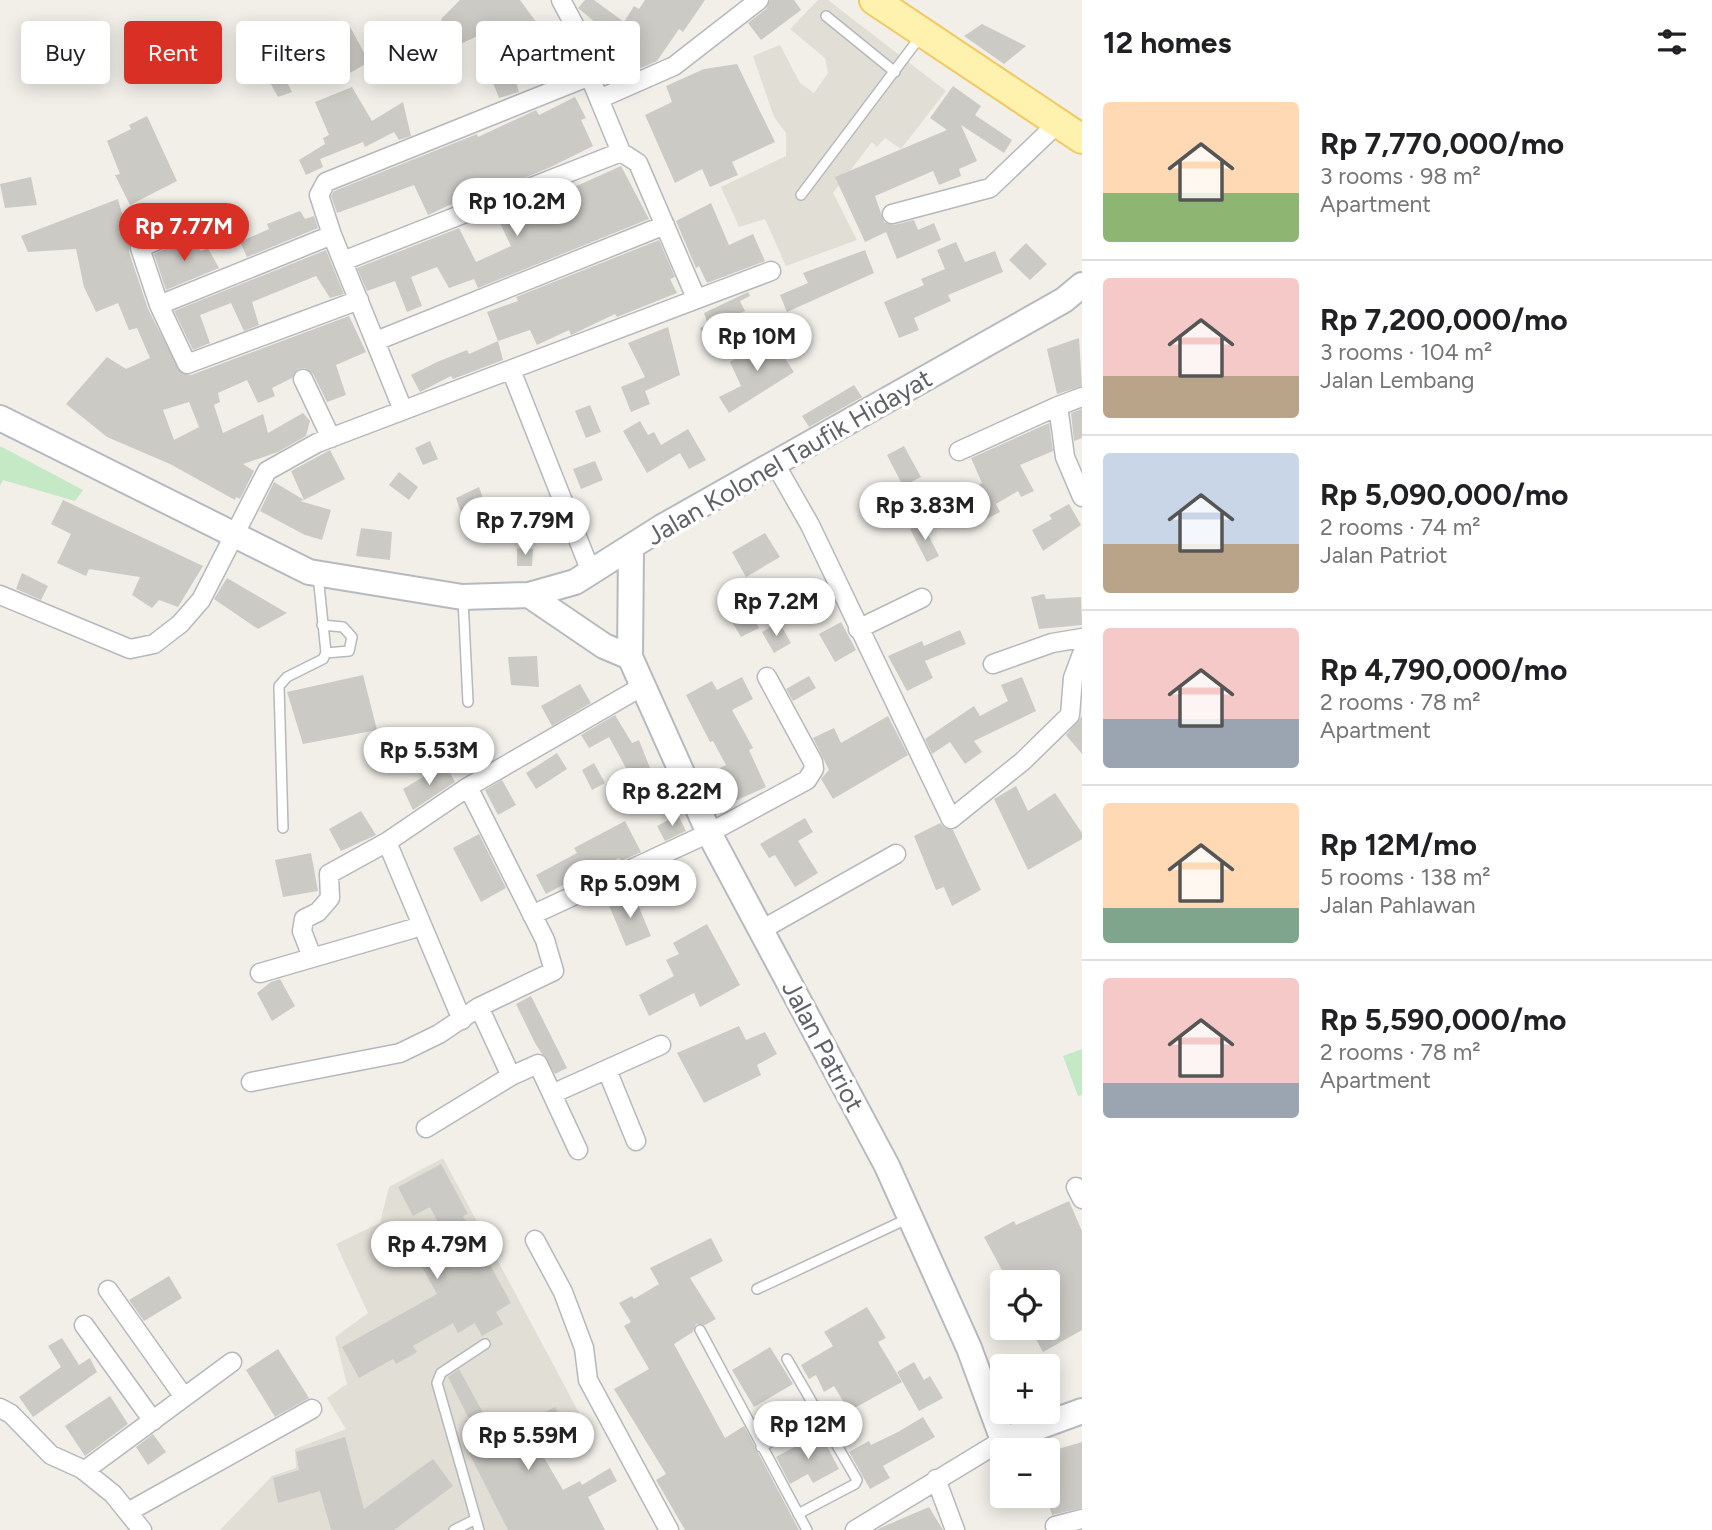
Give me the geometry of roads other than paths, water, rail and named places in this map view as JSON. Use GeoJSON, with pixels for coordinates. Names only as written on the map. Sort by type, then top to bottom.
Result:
{"type":"FeatureCollection","features":[{"type":"Feature","properties":{"kind":"main road"},"geometry":{"type":"LineString","coordinates":[[874,0],[1082,139]]}},
{"type":"Feature","properties":{"kind":"main road","name":"Jalan Kolonel Taufik Hidayat"},"geometry":{"type":"LineString","coordinates":[[0,418],[232,536],[318,573],[462,597],[529,595],[575,582],[662,527],[774,462],[1076,294]]}},
{"type":"Feature","properties":{"kind":"main road","name":"Jalan Patriot"},"geometry":{"type":"LineString","coordinates":[[631,549],[630,657],[709,833],[738,889],[763,929],[887,1166],[969,1348],[1002,1438]]}},
{"type":"Feature","properties":{"kind":"main road"},"geometry":{"type":"LineString","coordinates":[[529,595],[604,646],[630,657]]}},
{"type":"Feature","properties":{"kind":"main road"},"geometry":{"type":"LineString","coordinates":[[1008,1438],[1082,1411]]}},
{"type":"Feature","properties":{"kind":"street"},"geometry":{"type":"LineString","coordinates":[[561,0],[572,21]]}},
{"type":"Feature","properties":{"kind":"street"},"geometry":{"type":"LineString","coordinates":[[599,99],[674,66],[759,0]]}},
{"type":"Feature","properties":{"kind":"street"},"geometry":{"type":"LineString","coordinates":[[403,410],[332,235],[319,195],[326,182],[570,84]]}},
{"type":"Feature","properties":{"kind":"street"},"geometry":{"type":"LineString","coordinates":[[593,84],[621,152],[638,163],[696,298]]}},
{"type":"Feature","properties":{"kind":"street"},"geometry":{"type":"LineString","coordinates":[[892,214],[990,188],[1057,124]]}},
{"type":"Feature","properties":{"kind":"street"},"geometry":{"type":"LineString","coordinates":[[343,261],[621,152]]}},
{"type":"Feature","properties":{"kind":"street"},"geometry":{"type":"LineString","coordinates":[[191,225],[141,248],[159,305],[187,363],[359,300]]}},
{"type":"Feature","properties":{"kind":"street"},"geometry":{"type":"LineString","coordinates":[[376,341],[665,225]]}},
{"type":"Feature","properties":{"kind":"street"},"geometry":{"type":"LineString","coordinates":[[159,305],[332,235]]}},
{"type":"Feature","properties":{"kind":"street"},"geometry":{"type":"LineString","coordinates":[[0,595],[130,649],[141,649],[154,644],[180,624],[201,600],[232,536],[272,466],[331,438],[771,271]]}},
{"type":"Feature","properties":{"kind":"street"},"geometry":{"type":"LineString","coordinates":[[511,370],[591,572]]}},
{"type":"Feature","properties":{"kind":"street"},"geometry":{"type":"LineString","coordinates":[[303,379],[331,438]]}},
{"type":"Feature","properties":{"kind":"street"},"geometry":{"type":"LineString","coordinates":[[959,451],[1082,397]]}},
{"type":"Feature","properties":{"kind":"street"},"geometry":{"type":"LineString","coordinates":[[1058,406],[1066,457],[1082,497]]}},
{"type":"Feature","properties":{"kind":"street"},"geometry":{"type":"LineString","coordinates":[[774,462],[810,525],[951,818],[1023,761],[1070,715],[1073,678],[1082,653]]}},
{"type":"Feature","properties":{"kind":"street"},"geometry":{"type":"LineString","coordinates":[[858,629],[922,598]]}},
{"type":"Feature","properties":{"kind":"street"},"geometry":{"type":"LineString","coordinates":[[993,664],[1052,643],[1082,638]]}},
{"type":"Feature","properties":{"kind":"street"},"geometry":{"type":"LineString","coordinates":[[532,915],[709,833],[807,780],[814,769],[767,677]]}},
{"type":"Feature","properties":{"kind":"street"},"geometry":{"type":"LineString","coordinates":[[312,957],[302,926],[306,918],[318,912],[330,898],[329,874],[387,842],[468,787],[643,686]]}},
{"type":"Feature","properties":{"kind":"street"},"geometry":{"type":"LineString","coordinates":[[251,1082],[400,1053],[480,1007],[554,971],[545,940],[468,787]]}},
{"type":"Feature","properties":{"kind":"street"},"geometry":{"type":"LineString","coordinates":[[387,842],[461,1020]]}},
{"type":"Feature","properties":{"kind":"street"},"geometry":{"type":"LineString","coordinates":[[763,929],[896,854]]}},
{"type":"Feature","properties":{"kind":"street"},"geometry":{"type":"LineString","coordinates":[[260,973],[422,926]]}},
{"type":"Feature","properties":{"kind":"street"},"geometry":{"type":"LineString","coordinates":[[480,1007],[511,1076]]}},
{"type":"Feature","properties":{"kind":"street"},"geometry":{"type":"LineString","coordinates":[[552,1094],[661,1045]]}},
{"type":"Feature","properties":{"kind":"street"},"geometry":{"type":"LineString","coordinates":[[426,1128],[511,1076],[538,1064],[578,1150]]}},
{"type":"Feature","properties":{"kind":"street"},"geometry":{"type":"LineString","coordinates":[[607,1070],[636,1141]]}},
{"type":"Feature","properties":{"kind":"street"},"geometry":{"type":"LineString","coordinates":[[535,1240],[564,1292],[584,1348],[589,1380],[669,1530]]}},
{"type":"Feature","properties":{"kind":"street"},"geometry":{"type":"LineString","coordinates":[[108,1290],[184,1397]]}},
{"type":"Feature","properties":{"kind":"street"},"geometry":{"type":"LineString","coordinates":[[84,1325],[153,1421]]}},
{"type":"Feature","properties":{"kind":"street"},"geometry":{"type":"LineString","coordinates":[[84,1471],[232,1362]]}},
{"type":"Feature","properties":{"kind":"street"},"geometry":{"type":"LineString","coordinates":[[0,1408],[10,1414],[51,1455],[84,1471],[113,1493],[142,1530]]}},
{"type":"Feature","properties":{"kind":"street"},"geometry":{"type":"LineString","coordinates":[[128,1512],[312,1409]]}},
{"type":"Feature","properties":{"kind":"street"},"geometry":{"type":"LineString","coordinates":[[855,1530],[990,1448]]}},
{"type":"Feature","properties":{"kind":"street"},"geometry":{"type":"LineString","coordinates":[[936,1479],[955,1530]]}},
{"type":"Feature","properties":{"kind":"street"},"geometry":{"type":"LineString","coordinates":[[1055,1527],[1082,1519]]}},
{"type":"Feature","properties":{"kind":"lane"},"geometry":{"type":"LineString","coordinates":[[826,16],[895,72]]}},
{"type":"Feature","properties":{"kind":"lane"},"geometry":{"type":"LineString","coordinates":[[801,195],[923,33]]}},
{"type":"Feature","properties":{"kind":"lane"},"geometry":{"type":"LineString","coordinates":[[284,828],[279,686],[287,677],[323,659],[326,653],[318,573]]}},
{"type":"Feature","properties":{"kind":"lane"},"geometry":{"type":"LineString","coordinates":[[462,597],[468,702]]}},
{"type":"Feature","properties":{"kind":"lane"},"geometry":{"type":"LineString","coordinates":[[322,625],[343,627],[352,637],[349,651],[326,653]]}},
{"type":"Feature","properties":{"kind":"lane"},"geometry":{"type":"LineString","coordinates":[[757,1289],[909,1218]]}},
{"type":"Feature","properties":{"kind":"lane"},"geometry":{"type":"LineString","coordinates":[[700,1330],[807,1530]]}},
{"type":"Feature","properties":{"kind":"lane"},"geometry":{"type":"LineString","coordinates":[[479,1530],[437,1384],[441,1373],[485,1344]]}},
{"type":"Feature","properties":{"kind":"lane"},"geometry":{"type":"LineString","coordinates":[[787,1359],[857,1482],[798,1514]]}},
{"type":"Feature","properties":{"kind":"lane"},"geometry":{"type":"LineString","coordinates":[[761,1447],[820,1415]]}},
{"type":"Feature","properties":{"kind":"lane"},"geometry":{"type":"LineString","coordinates":[[454,1530],[476,1519]]}}]}
